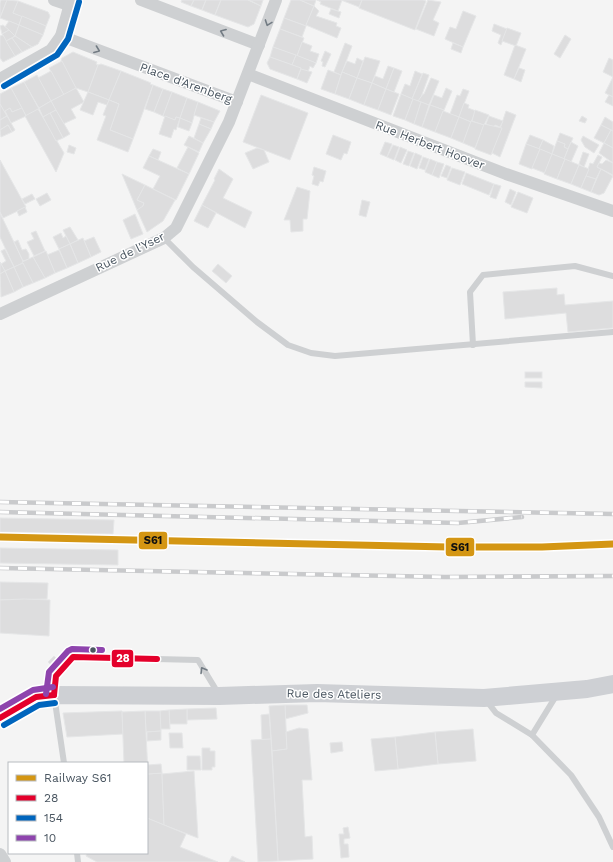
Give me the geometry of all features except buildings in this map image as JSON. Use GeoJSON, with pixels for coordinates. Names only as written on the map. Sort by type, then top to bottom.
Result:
{"type":"FeatureCollection","features":[{"type":"Feature","properties":{"kind":"street"},"geometry":{"type":"LineString","coordinates":[[0,79],[51,50],[60,36],[70,3],[54,0]]}},
{"type":"Feature","properties":{"kind":"street"},"geometry":{"type":"LineString","coordinates":[[140,0],[259,46]]}},
{"type":"Feature","properties":{"kind":"street","name":"Place d'Arenberg"},"geometry":{"type":"LineString","coordinates":[[60,36],[237,102],[276,0]]}},
{"type":"Feature","properties":{"kind":"street","name":"Rue Herbert Hoover"},"geometry":{"type":"LineString","coordinates":[[248,74],[506,174],[612,209]]}},
{"type":"Feature","properties":{"kind":"street","name":"Rue de l'Yser"},"geometry":{"type":"LineString","coordinates":[[0,314],[164,238],[176,228],[237,102]]}},
{"type":"Feature","properties":{"kind":"street","name":"Rue des Ateliers"},"geometry":{"type":"LineString","coordinates":[[0,718],[36,697],[54,695],[219,696],[317,693],[484,698],[587,689],[613,684]]}},
{"type":"Feature","properties":{"kind":"street"},"geometry":{"type":"LineString","coordinates":[[0,854],[4,862]]}},
{"type":"Feature","properties":{"kind":"lane"},"geometry":{"type":"LineString","coordinates":[[164,238],[193,267],[257,322],[288,345],[311,353],[335,356],[613,332]]}},
{"type":"Feature","properties":{"kind":"lane"},"geometry":{"type":"LineString","coordinates":[[473,345],[470,292],[483,275],[575,266],[613,276]]}},
{"type":"Feature","properties":{"kind":"lane"},"geometry":{"type":"LineString","coordinates":[[64,762],[54,695],[56,676],[73,657],[198,660],[219,696]]}},
{"type":"Feature","properties":{"kind":"lane"},"geometry":{"type":"LineString","coordinates":[[532,735],[560,691]]}},
{"type":"Feature","properties":{"kind":"lane"},"geometry":{"type":"LineString","coordinates":[[484,698],[496,713],[532,735],[571,775],[599,817],[613,847]]}},
{"type":"Feature","properties":{"kind":"railway"},"geometry":{"type":"LineString","coordinates":[[0,502],[613,514]]}},
{"type":"Feature","properties":{"kind":"railway"},"geometry":{"type":"LineString","coordinates":[[0,512],[458,523],[522,517]]}},
{"type":"Feature","properties":{"kind":"railway"},"geometry":{"type":"LineString","coordinates":[[0,568],[445,577],[613,576]]}},
{"type":"Feature","properties":{"kind":"rail line","name":"S61"},"geometry":{"type":"LineString","coordinates":[[0,537],[448,547],[542,547],[613,544]]}},
{"type":"Feature","properties":{"kind":"transit line","name":"154"},"geometry":{"type":"LineString","coordinates":[[4,86],[57,55],[68,39],[79,2]]}},
{"type":"Feature","properties":{"kind":"transit line","name":"10"},"geometry":{"type":"LineString","coordinates":[[46,694],[49,672],[68,651],[72,649],[102,650]]}},
{"type":"Feature","properties":{"kind":"transit line","name":"28"},"geometry":{"type":"LineString","coordinates":[[54,695],[56,676],[73,657],[157,659]]}},
{"type":"Feature","properties":{"kind":"transit line","name":"10"},"geometry":{"type":"LineString","coordinates":[[0,709],[33,690],[53,687]]}},
{"type":"Feature","properties":{"kind":"transit line","name":"28"},"geometry":{"type":"LineString","coordinates":[[0,718],[36,697],[54,695]]}},
{"type":"Feature","properties":{"kind":"transit line","name":"154"},"geometry":{"type":"LineString","coordinates":[[4,725],[39,705],[55,703]]}}]}
